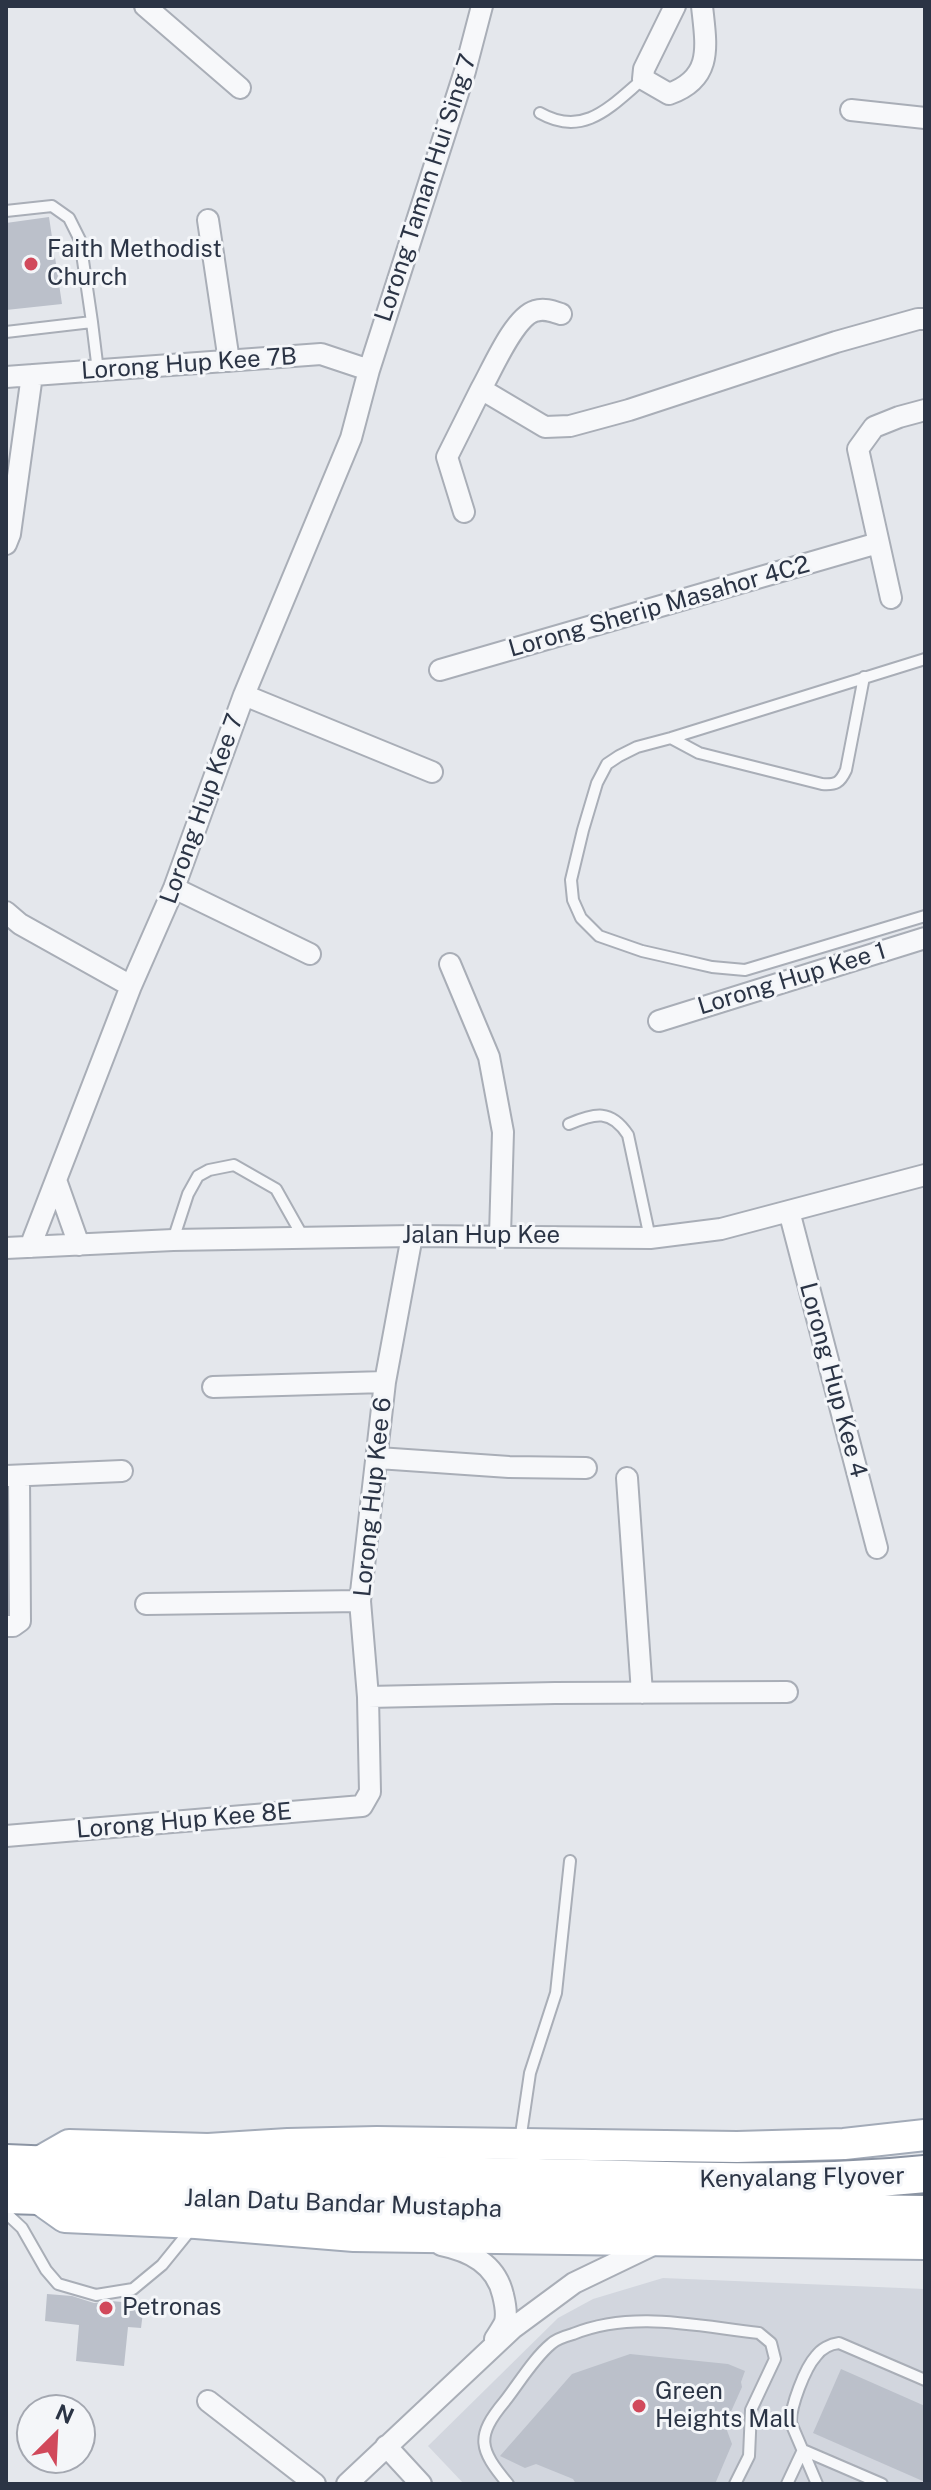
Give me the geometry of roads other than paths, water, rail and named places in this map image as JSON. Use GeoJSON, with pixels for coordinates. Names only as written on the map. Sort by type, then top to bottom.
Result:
{"type":"FeatureCollection","features":[{"type":"Feature","properties":{"kind":"highway","name":"Jalan Datu Bandar Mustapha"},"geometry":{"type":"LineString","coordinates":[[17,2186],[291,2173],[674,2211]]}},
{"type":"Feature","properties":{"kind":"highway","name":"Kenyalang Flyover"},"geometry":{"type":"LineString","coordinates":[[674,2211],[808,2181],[925,2174]]}},
{"type":"Feature","properties":{"kind":"highway","name":"Kenyalang Flyover"},"geometry":{"type":"LineString","coordinates":[[674,2211],[925,2214]]}},
{"type":"Feature","properties":{"kind":"main road"},"geometry":{"type":"LineString","coordinates":[[925,2135],[844,2144],[737,2147],[347,2143],[208,2149],[69,2145],[17,2186],[65,2217],[196,2223],[354,2236],[409,2238],[674,2211],[925,2244]]}},
{"type":"Feature","properties":{"kind":"street"},"geometry":{"type":"LineString","coordinates":[[145,6],[240,88]]}},
{"type":"Feature","properties":{"kind":"street","name":"Lorong Taman Hui Sing 7"},"geometry":{"type":"LineString","coordinates":[[369,370],[465,71],[482,6]]}},
{"type":"Feature","properties":{"kind":"street"},"geometry":{"type":"LineString","coordinates":[[675,6],[644,69],[643,79],[669,94],[685,88],[699,75],[705,56],[702,6]]}},
{"type":"Feature","properties":{"kind":"street"},"geometry":{"type":"LineString","coordinates":[[851,110],[925,118]]}},
{"type":"Feature","properties":{"kind":"street"},"geometry":{"type":"LineString","coordinates":[[208,220],[229,361]]}},
{"type":"Feature","properties":{"kind":"street"},"geometry":{"type":"LineString","coordinates":[[464,512],[447,457],[518,324],[531,312],[544,309],[561,314]]}},
{"type":"Feature","properties":{"kind":"street"},"geometry":{"type":"LineString","coordinates":[[481,389],[545,427],[570,426],[629,410],[836,342],[925,319]]}},
{"type":"Feature","properties":{"kind":"street","name":"Lorong Hup Kee 7B"},"geometry":{"type":"LineString","coordinates":[[6,377],[321,354],[369,370]]}},
{"type":"Feature","properties":{"kind":"street","name":"Lorong Hup Kee 7"},"geometry":{"type":"LineString","coordinates":[[30,1247],[131,986],[174,888],[244,695],[345,453],[369,370]]}},
{"type":"Feature","properties":{"kind":"street"},"geometry":{"type":"LineString","coordinates":[[6,544],[10,534],[32,375]]}},
{"type":"Feature","properties":{"kind":"street"},"geometry":{"type":"LineString","coordinates":[[891,598],[858,449],[874,427],[925,410]]}},
{"type":"Feature","properties":{"kind":"street","name":"Lorong Sherip Masahor 4C2"},"geometry":{"type":"LineString","coordinates":[[440,670],[878,543]]}},
{"type":"Feature","properties":{"kind":"street"},"geometry":{"type":"LineString","coordinates":[[244,695],[432,772]]}},
{"type":"Feature","properties":{"kind":"street"},"geometry":{"type":"LineString","coordinates":[[174,888],[310,954]]}},
{"type":"Feature","properties":{"kind":"street"},"geometry":{"type":"LineString","coordinates":[[6,912],[20,924],[131,986]]}},
{"type":"Feature","properties":{"kind":"street","name":"Lorong Hup Kee 1"},"geometry":{"type":"LineString","coordinates":[[659,1021],[925,938]]}},
{"type":"Feature","properties":{"kind":"street"},"geometry":{"type":"LineString","coordinates":[[450,964],[489,1057],[503,1132],[500,1235]]}},
{"type":"Feature","properties":{"kind":"street","name":"Jalan Hup Kee"},"geometry":{"type":"LineString","coordinates":[[6,1248],[173,1240],[412,1236],[650,1238],[721,1229],[925,1175]]}},
{"type":"Feature","properties":{"kind":"street"},"geometry":{"type":"LineString","coordinates":[[56,1180],[79,1245]]}},
{"type":"Feature","properties":{"kind":"street","name":"Lorong Hup Kee 4"},"geometry":{"type":"LineString","coordinates":[[789,1211],[877,1548]]}},
{"type":"Feature","properties":{"kind":"street","name":"Lorong Hup Kee 6"},"geometry":{"type":"LineString","coordinates":[[362,1806],[370,1792],[368,1697],[360,1601],[385,1382],[412,1236]]}},
{"type":"Feature","properties":{"kind":"street"},"geometry":{"type":"LineString","coordinates":[[213,1387],[385,1382]]}},
{"type":"Feature","properties":{"kind":"street"},"geometry":{"type":"LineString","coordinates":[[378,1458],[509,1467],[586,1468]]}},
{"type":"Feature","properties":{"kind":"street"},"geometry":{"type":"LineString","coordinates":[[6,1626],[20,1621],[12,1476],[122,1471]]}},
{"type":"Feature","properties":{"kind":"street"},"geometry":{"type":"LineString","coordinates":[[627,1478],[642,1693]]}},
{"type":"Feature","properties":{"kind":"street"},"geometry":{"type":"LineString","coordinates":[[146,1604],[360,1601]]}},
{"type":"Feature","properties":{"kind":"street"},"geometry":{"type":"LineString","coordinates":[[368,1697],[787,1692]]}},
{"type":"Feature","properties":{"kind":"street","name":"Lorong Hup Kee 8E"},"geometry":{"type":"LineString","coordinates":[[6,1836],[362,1806]]}},
{"type":"Feature","properties":{"kind":"street"},"geometry":{"type":"LineString","coordinates":[[347,2484],[489,2349],[674,2211]]}},
{"type":"Feature","properties":{"kind":"street"},"geometry":{"type":"LineString","coordinates":[[409,2238],[459,2249],[476,2257],[491,2270],[501,2285],[505,2321],[489,2349]]}},
{"type":"Feature","properties":{"kind":"street"},"geometry":{"type":"LineString","coordinates":[[208,2401],[315,2484]]}},
{"type":"Feature","properties":{"kind":"street"},"geometry":{"type":"LineString","coordinates":[[386,2446],[421,2484]]}},
{"type":"Feature","properties":{"kind":"lane"},"geometry":{"type":"LineString","coordinates":[[540,113],[549,119],[573,124],[599,115],[643,79]]}},
{"type":"Feature","properties":{"kind":"lane"},"geometry":{"type":"LineString","coordinates":[[6,211],[52,206],[69,218],[80,240],[98,371]]}},
{"type":"Feature","properties":{"kind":"lane"},"geometry":{"type":"LineString","coordinates":[[6,332],[92,322]]}},
{"type":"Feature","properties":{"kind":"lane"},"geometry":{"type":"LineString","coordinates":[[925,659],[637,747],[619,756],[607,764],[597,783],[571,880],[573,900],[581,918],[599,936],[642,951],[712,967],[745,970],[925,916]]}},
{"type":"Feature","properties":{"kind":"lane"},"geometry":{"type":"LineString","coordinates":[[671,738],[699,753],[833,785],[841,781],[846,770],[864,677]]}},
{"type":"Feature","properties":{"kind":"lane"},"geometry":{"type":"LineString","coordinates":[[569,1124],[589,1115],[608,1116],[621,1125],[628,1135],[650,1238]]}},
{"type":"Feature","properties":{"kind":"lane"},"geometry":{"type":"LineString","coordinates":[[173,1240],[188,1194],[198,1176],[209,1170],[234,1165],[276,1189],[303,1238]]}},
{"type":"Feature","properties":{"kind":"lane"},"geometry":{"type":"LineString","coordinates":[[520,2144],[530,2073],[556,1993],[570,1861]]}},
{"type":"Feature","properties":{"kind":"lane"},"geometry":{"type":"LineString","coordinates":[[17,2186],[22,2228],[46,2270],[58,2284],[96,2295],[133,2289],[162,2265],[196,2223]]}},
{"type":"Feature","properties":{"kind":"lane"},"geometry":{"type":"LineString","coordinates":[[508,2484],[483,2444],[483,2435],[492,2416],[552,2342],[595,2325],[638,2320],[759,2333],[771,2343],[775,2359],[751,2410],[749,2456],[735,2484]]}},
{"type":"Feature","properties":{"kind":"lane"},"geometry":{"type":"LineString","coordinates":[[817,2484],[791,2423],[793,2405],[814,2357],[831,2344],[839,2343],[925,2380]]}},
{"type":"Feature","properties":{"kind":"lane"},"geometry":{"type":"LineString","coordinates":[[787,2484],[803,2450]]}},
{"type":"Feature","properties":{"kind":"lane"},"geometry":{"type":"LineString","coordinates":[[803,2450],[882,2484]]}},
{"type":"Feature","properties":{"kind":"place","name":"Faith Methodist Church"},"geometry":{"type":"Point","coordinates":[31,264]}},
{"type":"Feature","properties":{"kind":"place","name":"Petronas"},"geometry":{"type":"Point","coordinates":[106,2308]}},
{"type":"Feature","properties":{"kind":"place","name":"Green Heights Mall"},"geometry":{"type":"Point","coordinates":[639,2406]}}]}
